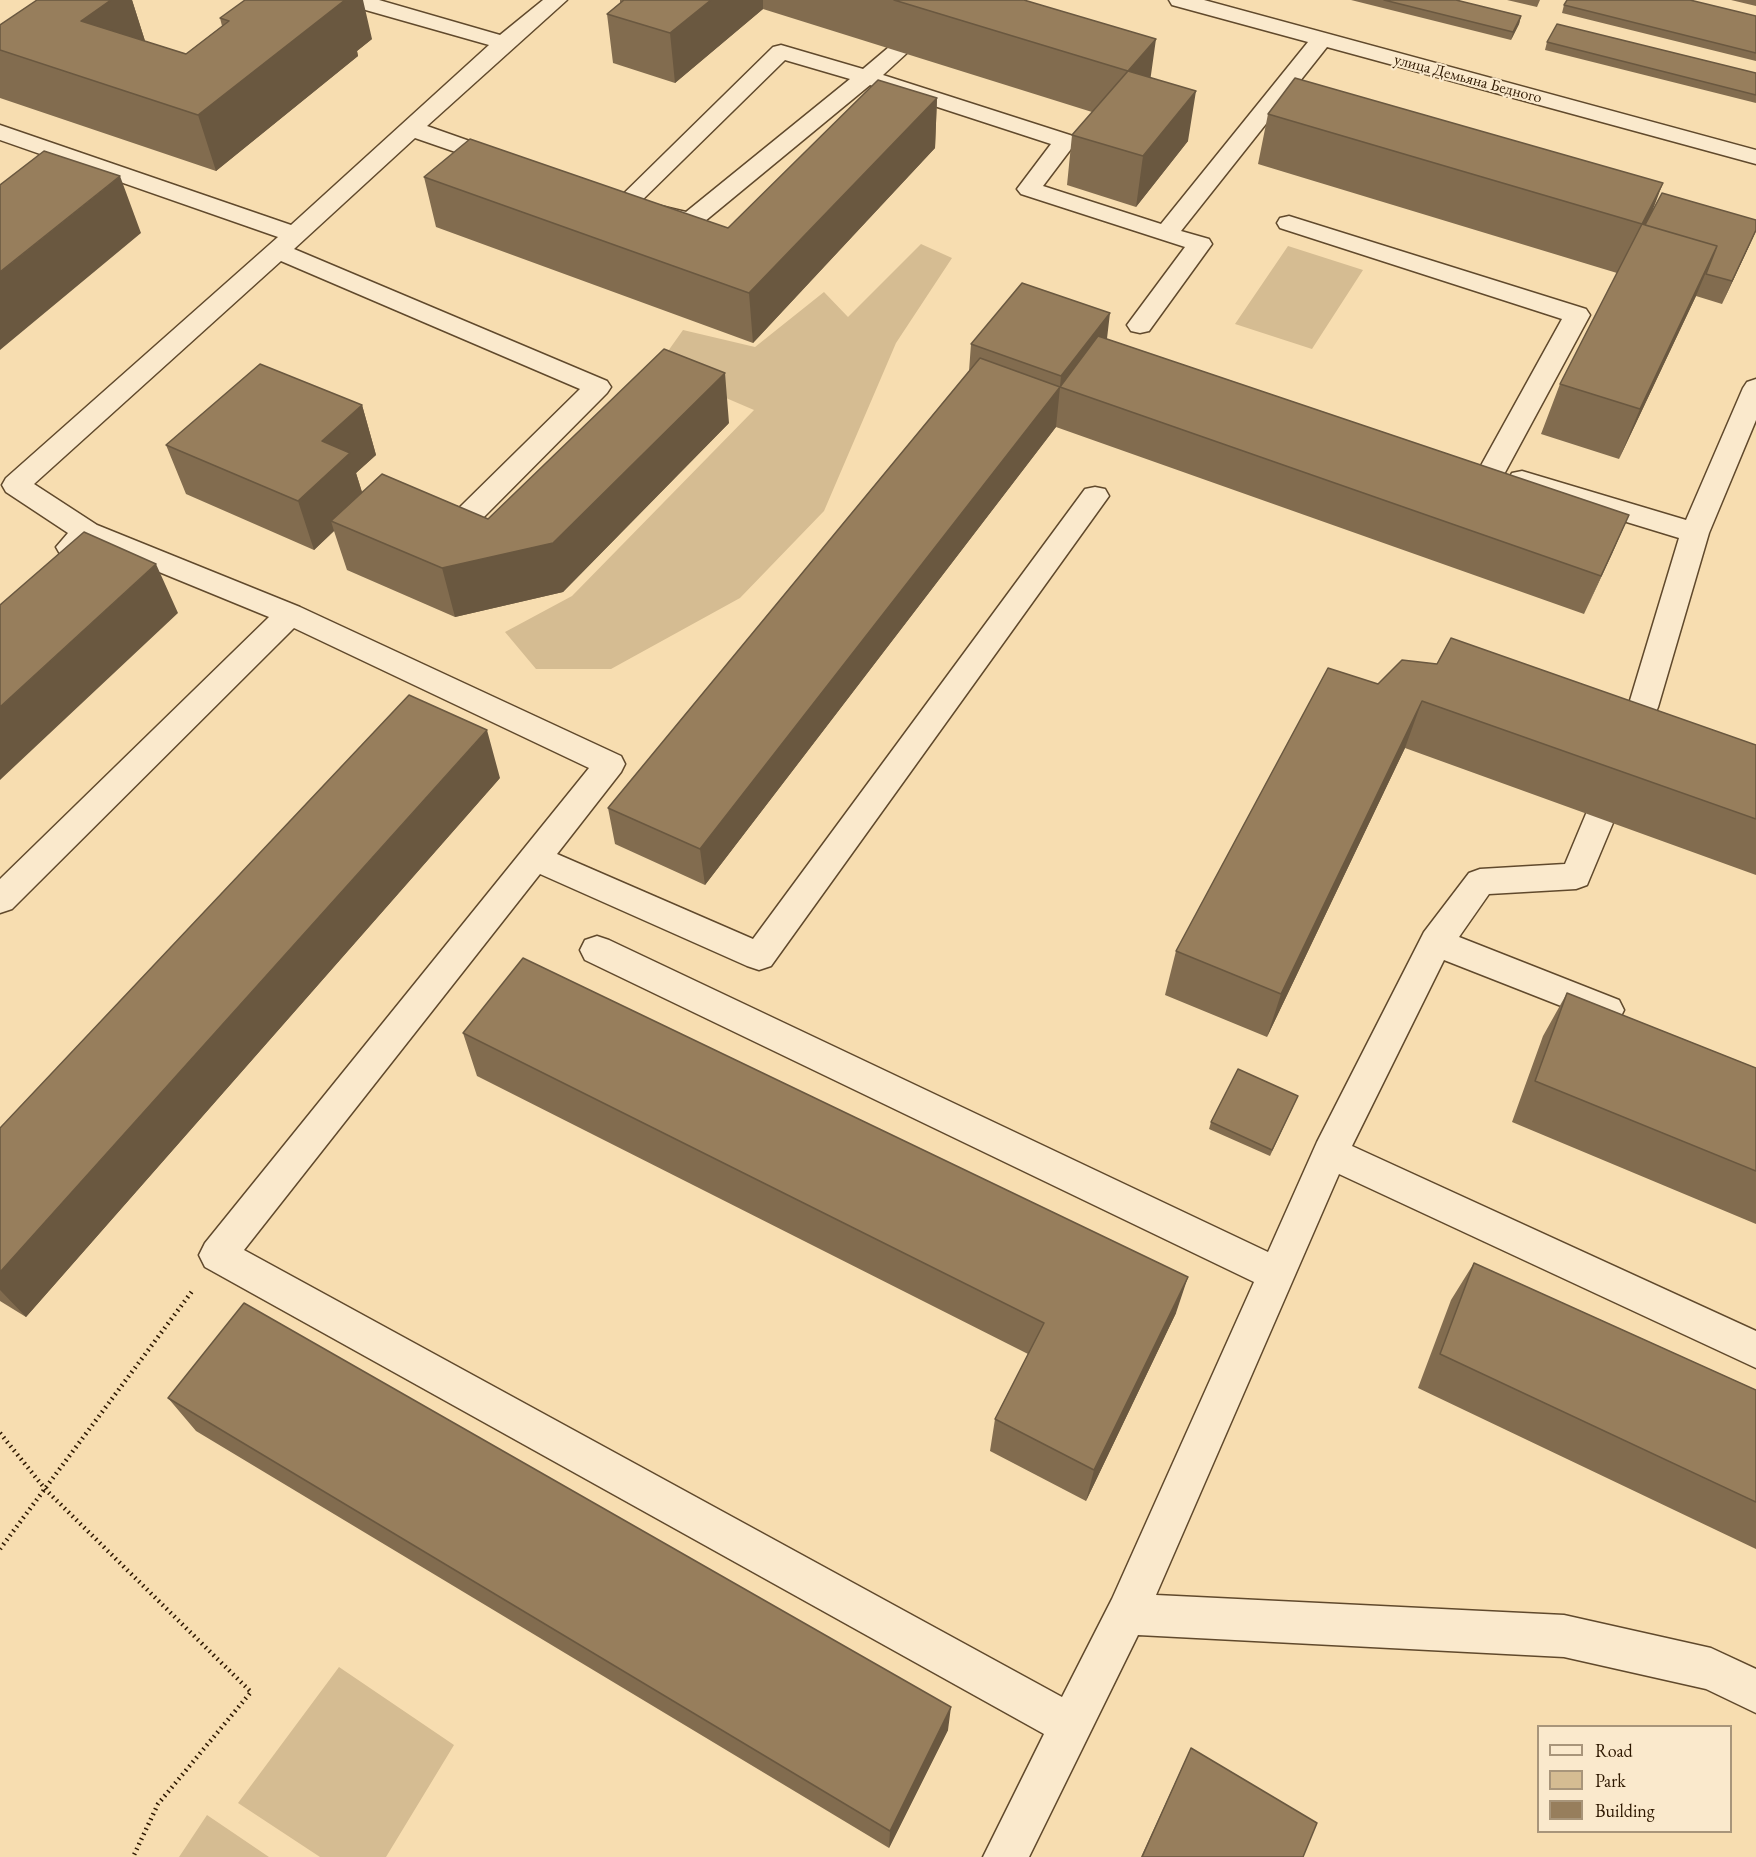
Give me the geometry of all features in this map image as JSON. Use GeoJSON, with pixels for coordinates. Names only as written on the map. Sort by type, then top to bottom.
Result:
{"type":"FeatureCollection","features":[{"type":"Feature","properties":{"kind":"street"},"geometry":{"type":"LineString","coordinates":[[356,0],[504,43]]}},
{"type":"Feature","properties":{"kind":"street"},"geometry":{"type":"LineString","coordinates":[[556,0],[409,128],[286,243],[8,482],[87,532],[290,614],[610,764],[219,1255],[1071,1725]]}},
{"type":"Feature","properties":{"kind":"street","name":"улица Демьяна Бедного"},"geometry":{"type":"LineString","coordinates":[[1188,1],[1756,157]]}},
{"type":"Feature","properties":{"kind":"street"},"geometry":{"type":"LineString","coordinates":[[1166,234],[1322,39]]}},
{"type":"Feature","properties":{"kind":"street"},"geometry":{"type":"LineString","coordinates":[[897,52],[867,77],[690,221],[614,200],[781,52],[867,77],[1065,141],[1029,189],[1200,244],[1140,325]]}},
{"type":"Feature","properties":{"kind":"street"},"geometry":{"type":"LineString","coordinates":[[409,128],[528,170]]}},
{"type":"Feature","properties":{"kind":"street"},"geometry":{"type":"LineString","coordinates":[[0,132],[63,166],[286,243],[598,387],[464,520],[412,501]]}},
{"type":"Feature","properties":{"kind":"street"},"geometry":{"type":"LineString","coordinates":[[1289,223],[1577,315],[1480,467],[1695,534]]}},
{"type":"Feature","properties":{"kind":"street"},"geometry":{"type":"LineString","coordinates":[[1624,754],[1655,711],[1695,534],[1756,388]]}},
{"type":"Feature","properties":{"kind":"street"},"geometry":{"type":"LineString","coordinates":[[535,858],[759,956],[1095,496]]}},
{"type":"Feature","properties":{"kind":"street"},"geometry":{"type":"LineString","coordinates":[[52,564],[87,532]]}},
{"type":"Feature","properties":{"kind":"street"},"geometry":{"type":"LineString","coordinates":[[0,900],[290,614]]}},
{"type":"Feature","properties":{"kind":"street"},"geometry":{"type":"LineString","coordinates":[[1005,1857],[1127,1614],[1330,1153],[1436,942],[1480,882],[1576,876],[1599,819]]}},
{"type":"Feature","properties":{"kind":"street"},"geometry":{"type":"LineString","coordinates":[[1436,942],[1635,1021]]}},
{"type":"Feature","properties":{"kind":"street"},"geometry":{"type":"LineString","coordinates":[[597,950],[1276,1274]]}},
{"type":"Feature","properties":{"kind":"street"},"geometry":{"type":"LineString","coordinates":[[1330,1153],[1756,1350]]}},
{"type":"Feature","properties":{"kind":"street"},"geometry":{"type":"LineString","coordinates":[[1127,1614],[1564,1636],[1711,1669],[1756,1692]]}},
{"type":"Feature","properties":{"kind":"path"},"geometry":{"type":"LineString","coordinates":[[0,1549],[219,1255]]}},
{"type":"Feature","properties":{"kind":"path"},"geometry":{"type":"LineString","coordinates":[[0,1433],[46,1490],[251,1692],[158,1804],[134,1857]]}},
{"type":"Feature","properties":{"kind":"green space"},"geometry":{"type":"Polygon","coordinates":[[[921,244],[952,258],[896,343],[824,511],[740,598],[611,669],[536,669],[505,632],[572,596],[754,410],[656,368],[683,330],[755,347],[824,292],[848,317],[921,244]]]}},
{"type":"Feature","properties":{"kind":"green space"},"geometry":{"type":"Polygon","coordinates":[[[1288,246],[1363,270],[1312,349],[1235,324],[1288,246]]]}},
{"type":"Feature","properties":{"kind":"green space"},"geometry":{"type":"Polygon","coordinates":[[[339,1667],[454,1745],[386,1857],[320,1857],[238,1803],[339,1667]]]}},
{"type":"Feature","properties":{"kind":"green space"},"geometry":{"type":"Polygon","coordinates":[[[207,1815],[269,1857],[179,1857],[207,1815]]]}},
{"type":"Feature","properties":{"kind":"building"},"geometry":{"type":"Polygon","coordinates":[[[37,0],[111,0],[81,21],[186,54],[229,21],[220,18],[245,0],[345,0],[198,115],[0,50],[0,25],[37,0]]]}},
{"type":"Feature","properties":{"kind":"building"},"geometry":{"type":"Polygon","coordinates":[[[624,0],[711,0],[670,33],[607,14],[624,0]]]}},
{"type":"Feature","properties":{"kind":"building"},"geometry":{"type":"Polygon","coordinates":[[[894,0],[1024,0],[1156,39],[1128,71],[894,0]]]}},
{"type":"Feature","properties":{"kind":"building"},"geometry":{"type":"Polygon","coordinates":[[[1384,0],[1456,0],[1521,16],[1513,32],[1384,0]]]}},
{"type":"Feature","properties":{"kind":"building"},"geometry":{"type":"Polygon","coordinates":[[[1567,0],[1690,0],[1756,16],[1756,53],[1564,5],[1567,0]]]}},
{"type":"Feature","properties":{"kind":"building"},"geometry":{"type":"Polygon","coordinates":[[[1557,24],[1756,73],[1756,95],[1547,42],[1557,24]]]}},
{"type":"Feature","properties":{"kind":"building"},"geometry":{"type":"Polygon","coordinates":[[[1128,71],[1196,91],[1143,156],[1072,135],[1128,71]]]}},
{"type":"Feature","properties":{"kind":"building"},"geometry":{"type":"Polygon","coordinates":[[[1295,78],[1663,183],[1642,224],[1268,114],[1295,78]]]}},
{"type":"Feature","properties":{"kind":"building"},"geometry":{"type":"Polygon","coordinates":[[[878,80],[937,98],[749,293],[424,177],[470,139],[728,228],[878,80]]]}},
{"type":"Feature","properties":{"kind":"building"},"geometry":{"type":"Polygon","coordinates":[[[44,151],[120,176],[0,272],[0,185],[44,151]]]}},
{"type":"Feature","properties":{"kind":"building"},"geometry":{"type":"Polygon","coordinates":[[[1662,193],[1756,220],[1756,230],[1732,281],[1706,274],[1717,246],[1645,225],[1662,193]]]}},
{"type":"Feature","properties":{"kind":"building"},"geometry":{"type":"Polygon","coordinates":[[[1642,224],[1717,246],[1640,409],[1560,384],[1642,224]]]}},
{"type":"Feature","properties":{"kind":"building"},"geometry":{"type":"Polygon","coordinates":[[[1022,283],[1110,313],[1061,376],[971,344],[1022,283]]]}},
{"type":"Feature","properties":{"kind":"building"},"geometry":{"type":"Polygon","coordinates":[[[1098,336],[1629,515],[1601,576],[1060,387],[1098,336]]]}},
{"type":"Feature","properties":{"kind":"building"},"geometry":{"type":"Polygon","coordinates":[[[664,349],[725,373],[553,543],[442,568],[331,521],[382,474],[488,519],[664,349]]]}},
{"type":"Feature","properties":{"kind":"building"},"geometry":{"type":"Polygon","coordinates":[[[980,358],[1060,387],[700,849],[608,808],[980,358]]]}},
{"type":"Feature","properties":{"kind":"building"},"geometry":{"type":"Polygon","coordinates":[[[260,364],[362,405],[322,441],[350,453],[298,501],[166,445],[260,364]]]}},
{"type":"Feature","properties":{"kind":"building"},"geometry":{"type":"Polygon","coordinates":[[[84,532],[156,564],[0,707],[0,605],[84,532]]]}},
{"type":"Feature","properties":{"kind":"building"},"geometry":{"type":"Polygon","coordinates":[[[1451,638],[1756,745],[1756,819],[1422,701],[1281,994],[1176,951],[1328,668],[1378,684],[1402,660],[1437,664],[1451,638]]]}},
{"type":"Feature","properties":{"kind":"building"},"geometry":{"type":"Polygon","coordinates":[[[409,695],[487,730],[0,1272],[0,1128],[409,695]]]}},
{"type":"Feature","properties":{"kind":"building"},"geometry":{"type":"Polygon","coordinates":[[[523,958],[1188,1277],[1094,1470],[995,1419],[1044,1323],[463,1033],[523,958]]]}},
{"type":"Feature","properties":{"kind":"building"},"geometry":{"type":"Polygon","coordinates":[[[1567,993],[1756,1068],[1756,1171],[1535,1081],[1567,993]]]}},
{"type":"Feature","properties":{"kind":"building"},"geometry":{"type":"Polygon","coordinates":[[[1238,1069],[1298,1096],[1272,1150],[1211,1122],[1238,1069]]]}},
{"type":"Feature","properties":{"kind":"building"},"geometry":{"type":"Polygon","coordinates":[[[1474,1263],[1756,1390],[1756,1502],[1440,1354],[1474,1263]]]}},
{"type":"Feature","properties":{"kind":"building"},"geometry":{"type":"Polygon","coordinates":[[[244,1303],[951,1707],[890,1831],[168,1398],[244,1303]]]}},
{"type":"Feature","properties":{"kind":"building"},"geometry":{"type":"Polygon","coordinates":[[[1191,1748],[1317,1823],[1303,1857],[1142,1857],[1191,1748]]]}}]}
